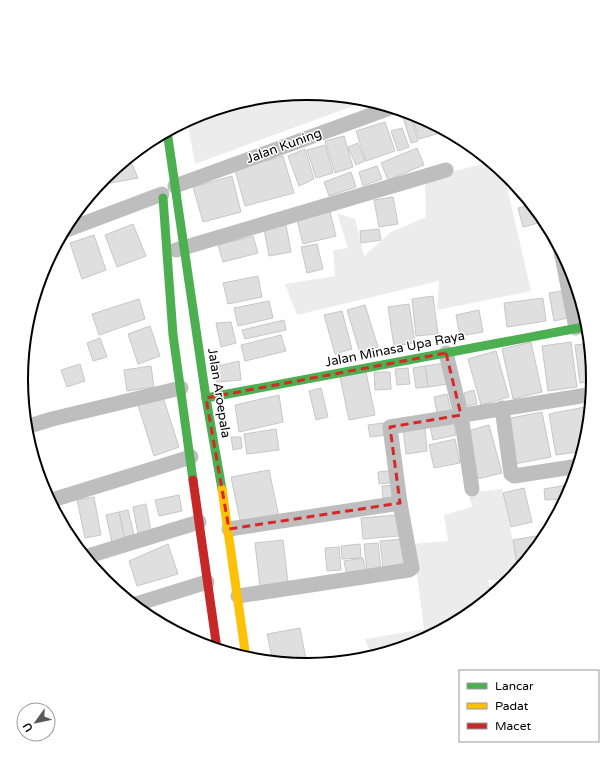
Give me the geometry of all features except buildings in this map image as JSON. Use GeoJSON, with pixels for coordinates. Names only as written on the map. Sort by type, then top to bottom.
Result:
{"type":"FeatureCollection","features":[{"type":"Feature","properties":{"kind":"main road","name":"Jalan Aroepala"},"geometry":{"type":"LineString","coordinates":[[167,138],[167,252],[173,335],[191,457],[198,522],[216,643]]}},
{"type":"Feature","properties":{"kind":"main road","name":"Jalan Aroepala"},"geometry":{"type":"LineString","coordinates":[[166,188],[184,248],[206,398],[229,528],[245,651]]}},
{"type":"Feature","properties":{"kind":"main road","name":"Jalan Minasa Upa Raya"},"geometry":{"type":"LineString","coordinates":[[206,398],[582,327]]}},
{"type":"Feature","properties":{"kind":"street","name":"Jalan Kuning"},"geometry":{"type":"LineString","coordinates":[[73,227],[166,188],[384,110]]}},
{"type":"Feature","properties":{"kind":"street"},"geometry":{"type":"LineString","coordinates":[[167,252],[446,170]]}},
{"type":"Feature","properties":{"kind":"street"},"geometry":{"type":"LineString","coordinates":[[571,285],[582,327]]}},
{"type":"Feature","properties":{"kind":"street"},"geometry":{"type":"LineString","coordinates":[[446,353],[461,415],[472,489]]}},
{"type":"Feature","properties":{"kind":"street"},"geometry":{"type":"LineString","coordinates":[[32,425],[181,388]]}},
{"type":"Feature","properties":{"kind":"street"},"geometry":{"type":"LineString","coordinates":[[238,596],[409,570],[413,565],[400,502],[390,427],[586,395]]}},
{"type":"Feature","properties":{"kind":"street"},"geometry":{"type":"LineString","coordinates":[[502,408],[511,474],[514,476],[573,467]]}},
{"type":"Feature","properties":{"kind":"street"},"geometry":{"type":"LineString","coordinates":[[55,499],[191,457]]}},
{"type":"Feature","properties":{"kind":"street"},"geometry":{"type":"LineString","coordinates":[[229,528],[400,502]]}},
{"type":"Feature","properties":{"kind":"street"},"geometry":{"type":"LineString","coordinates":[[91,555],[198,522]]}},
{"type":"Feature","properties":{"kind":"street"},"geometry":{"type":"LineString","coordinates":[[140,603],[208,582]]}},
{"type":"Feature","properties":{"kind":"highlighted area"},"geometry":{"type":"Polygon","coordinates":[[[446,353],[461,415],[390,427],[400,503],[229,529],[206,398],[446,353]]]}},
{"type":"Feature","properties":{"kind":"shaded area"},"geometry":{"type":"Polygon","coordinates":[[[289,100],[326,100],[358,104],[195,164],[188,126],[218,114],[253,105],[289,100]]]}},
{"type":"Feature","properties":{"kind":"shaded area"},"geometry":{"type":"Polygon","coordinates":[[[486,164],[505,181],[531,291],[437,310],[439,281],[297,315],[285,284],[335,276],[333,250],[348,248],[337,213],[355,219],[364,256],[391,232],[426,217],[425,178],[486,164]]]}},
{"type":"Feature","properties":{"kind":"shaded area"},"geometry":{"type":"Polygon","coordinates":[[[502,489],[518,563],[502,579],[488,580],[490,591],[478,601],[447,621],[431,630],[397,644],[370,651],[365,639],[424,629],[413,544],[448,541],[444,515],[472,507],[468,493],[502,489]]]}},
{"type":"Feature","properties":{"kind":"traffic: fast"},"geometry":{"type":"LineString","coordinates":[[168,137],[206,398],[222,489]]}},
{"type":"Feature","properties":{"kind":"traffic: fast"},"geometry":{"type":"LineString","coordinates":[[163,198],[173,335],[193,480]]}},
{"type":"Feature","properties":{"kind":"traffic: fast"},"geometry":{"type":"LineString","coordinates":[[206,398],[583,327]]}},
{"type":"Feature","properties":{"kind":"traffic: slow"},"geometry":{"type":"LineString","coordinates":[[222,489],[245,651]]}},
{"type":"Feature","properties":{"kind":"traffic: jam"},"geometry":{"type":"LineString","coordinates":[[193,480],[216,643]]}}]}
